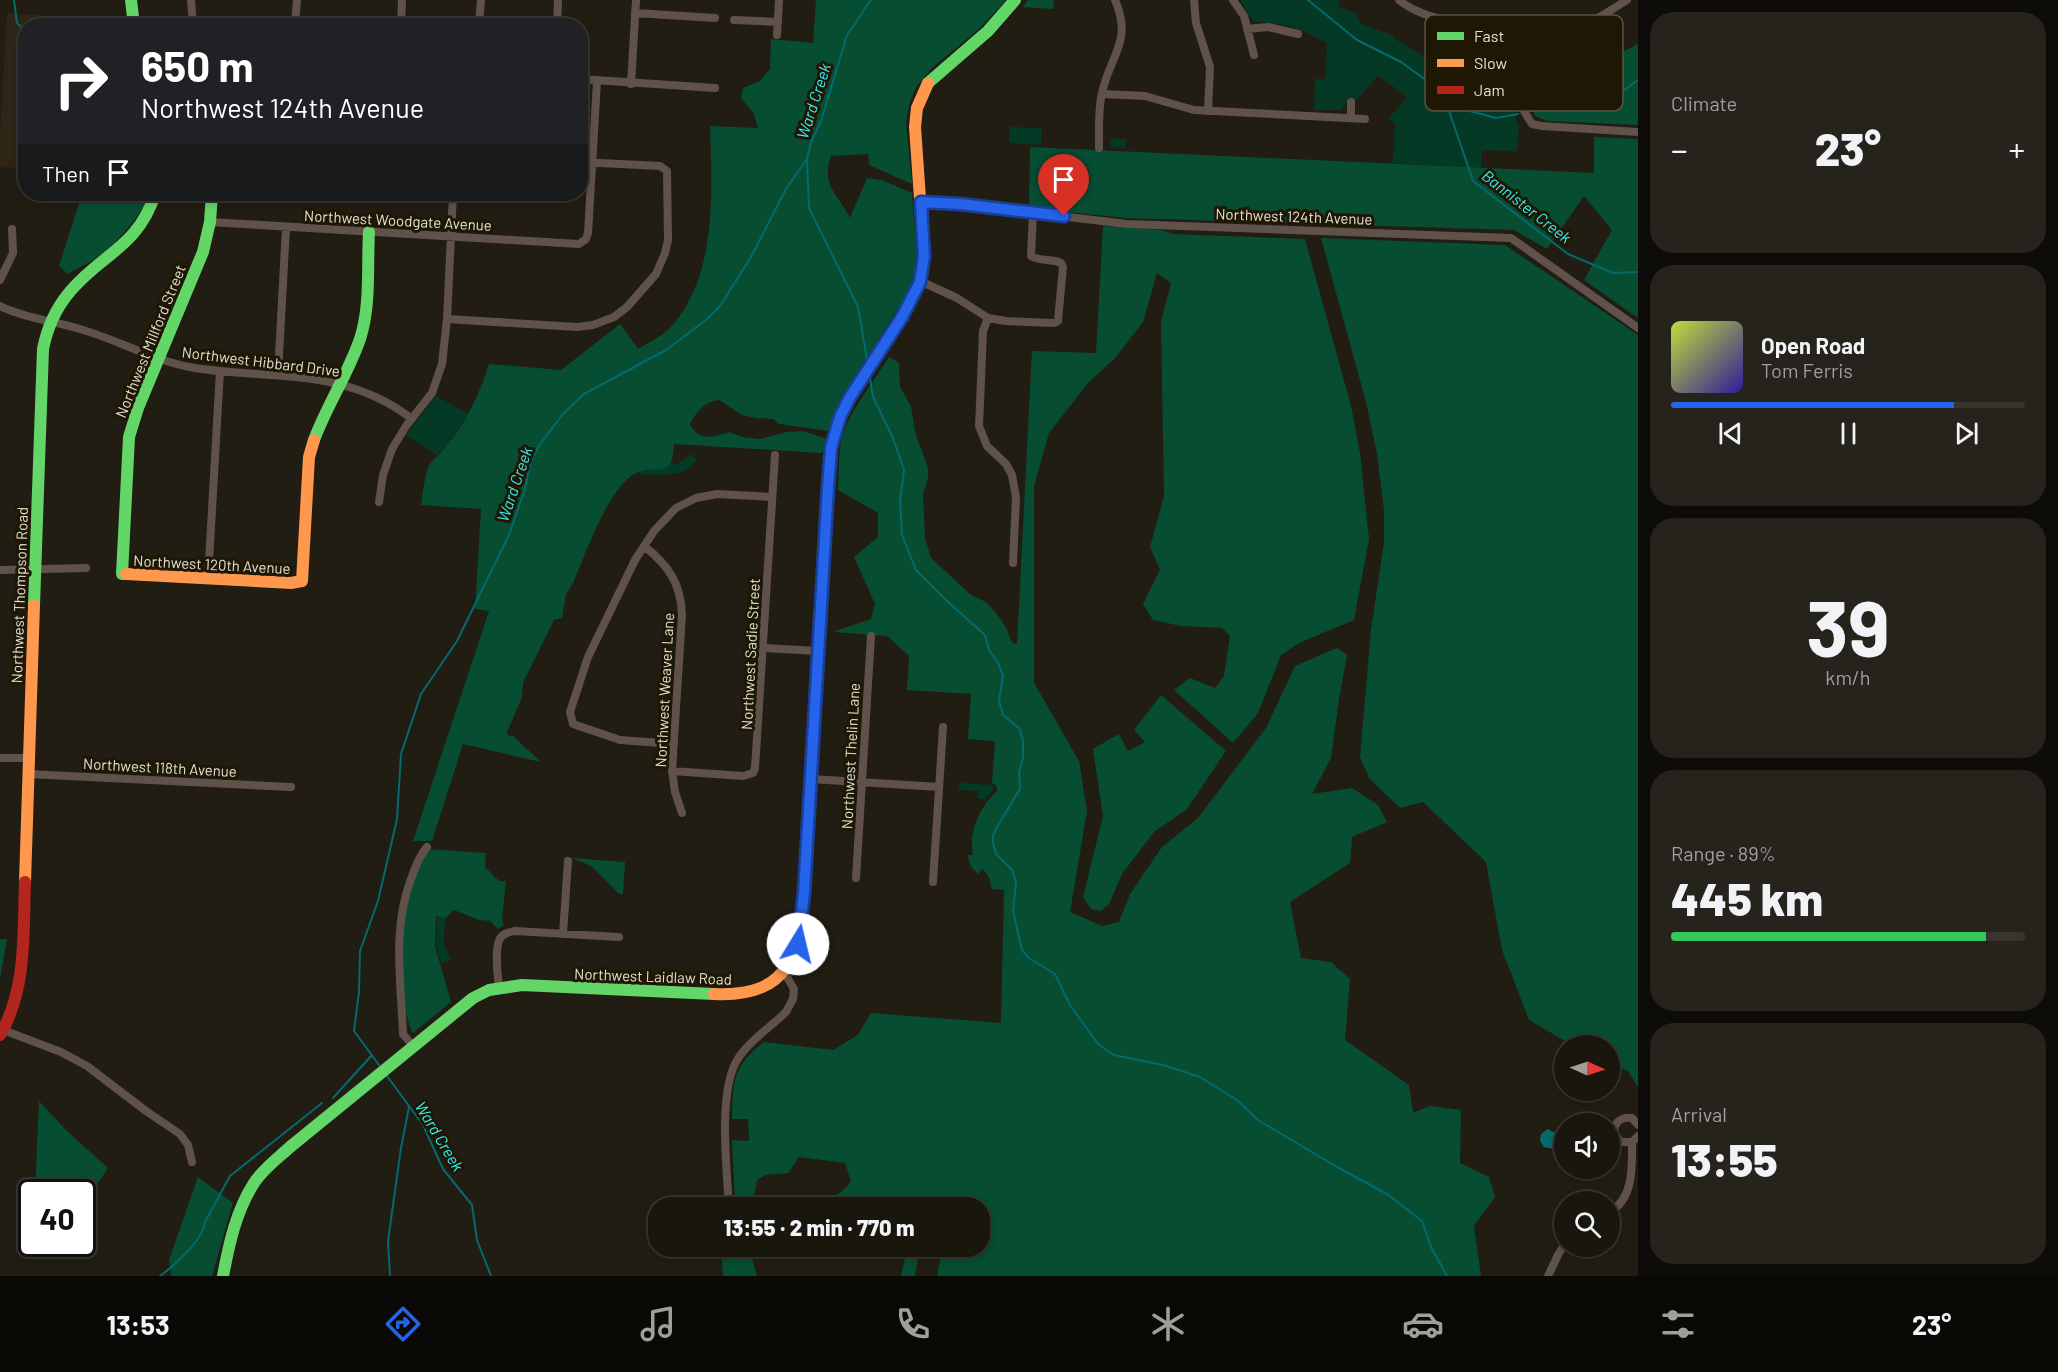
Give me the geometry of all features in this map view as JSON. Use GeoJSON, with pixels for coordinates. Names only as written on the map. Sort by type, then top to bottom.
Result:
{"type":"FeatureCollection","features":[{"type":"Feature","properties":{"kind":"street"},"geometry":{"type":"LineString","coordinates":[[131,0],[133,18]]}},
{"type":"Feature","properties":{"kind":"street"},"geometry":{"type":"LineString","coordinates":[[191,0],[192,18]]}},
{"type":"Feature","properties":{"kind":"street"},"geometry":{"type":"LineString","coordinates":[[296,18],[297,0]]}},
{"type":"Feature","properties":{"kind":"street"},"geometry":{"type":"LineString","coordinates":[[401,18],[402,0]]}},
{"type":"Feature","properties":{"kind":"street"},"geometry":{"type":"LineString","coordinates":[[480,18],[481,0]]}},
{"type":"Feature","properties":{"kind":"street"},"geometry":{"type":"LineString","coordinates":[[557,18],[558,0]]}},
{"type":"Feature","properties":{"kind":"street"},"geometry":{"type":"LineString","coordinates":[[631,84],[636,0]]}},
{"type":"Feature","properties":{"kind":"street"},"geometry":{"type":"LineString","coordinates":[[777,35],[779,0]]}},
{"type":"Feature","properties":{"kind":"street","name":"Northwest Laidlaw Road"},"geometry":{"type":"LineString","coordinates":[[223,1276],[237,1221],[245,1200],[259,1177],[290,1147],[473,998],[499,988],[537,985],[628,991],[736,994],[765,987],[784,972],[796,951],[802,924],[829,469],[836,430],[850,397],[902,317],[920,282],[924,256],[915,128],[917,108],[922,93],[933,77],[988,31],[1015,0]]}},
{"type":"Feature","properties":{"kind":"street"},"geometry":{"type":"LineString","coordinates":[[1099,148],[1102,94],[1107,74],[1122,37],[1122,18],[1115,0]]}},
{"type":"Feature","properties":{"kind":"street"},"geometry":{"type":"LineString","coordinates":[[1194,0],[1196,23],[1210,67],[1208,111]]}},
{"type":"Feature","properties":{"kind":"street"},"geometry":{"type":"LineString","coordinates":[[1233,0],[1244,16],[1254,55]]}},
{"type":"Feature","properties":{"kind":"street"},"geometry":{"type":"LineString","coordinates":[[1399,0],[1416,11],[1429,15]]}},
{"type":"Feature","properties":{"kind":"street"},"geometry":{"type":"LineString","coordinates":[[1602,15],[1627,0]]}},
{"type":"Feature","properties":{"kind":"street"},"geometry":{"type":"LineString","coordinates":[[636,13],[715,18]]}},
{"type":"Feature","properties":{"kind":"street"},"geometry":{"type":"LineString","coordinates":[[734,20],[778,22]]}},
{"type":"Feature","properties":{"kind":"street"},"geometry":{"type":"LineString","coordinates":[[1247,28],[1268,27],[1298,34]]}},
{"type":"Feature","properties":{"kind":"street"},"geometry":{"type":"LineString","coordinates":[[588,80],[715,88]]}},
{"type":"Feature","properties":{"kind":"street"},"geometry":{"type":"LineString","coordinates":[[447,319],[593,326],[607,321],[627,307],[656,274],[666,253],[668,240],[666,203],[668,174],[660,166],[591,162],[597,81]]}},
{"type":"Feature","properties":{"kind":"street"},"geometry":{"type":"LineString","coordinates":[[1102,94],[1145,96],[1187,109],[1208,111],[1365,119]]}},
{"type":"Feature","properties":{"kind":"street"},"geometry":{"type":"LineString","coordinates":[[1351,102],[1351,118]]}},
{"type":"Feature","properties":{"kind":"street"},"geometry":{"type":"LineString","coordinates":[[1524,111],[1532,124],[1542,126],[1638,132]]}},
{"type":"Feature","properties":{"kind":"street","name":"Northwest Woodgate Avenue"},"geometry":{"type":"LineString","coordinates":[[210,222],[577,244],[584,242],[588,233],[591,162]]}},
{"type":"Feature","properties":{"kind":"street","name":"Northwest Thompson Road"},"geometry":{"type":"LineString","coordinates":[[2,1033],[15,998],[22,958],[41,360],[45,336],[57,308],[72,289],[137,233],[147,217],[153,201]]}},
{"type":"Feature","properties":{"kind":"street","name":"Northwest Millford Street"},"geometry":{"type":"LineString","coordinates":[[122,574],[129,436],[134,417],[203,252],[210,222],[212,201]]}},
{"type":"Feature","properties":{"kind":"street"},"geometry":{"type":"LineString","coordinates":[[379,502],[388,458],[401,433],[435,385],[442,364],[447,319],[452,201]]}},
{"type":"Feature","properties":{"kind":"street","name":"Northwest 124th Avenue"},"geometry":{"type":"LineString","coordinates":[[921,202],[1033,212],[1127,224],[1511,238],[1638,328]]}},
{"type":"Feature","properties":{"kind":"street"},"geometry":{"type":"LineString","coordinates":[[920,282],[957,298],[988,318],[1006,321],[1054,323],[1058,321],[1063,267],[1058,261],[1035,259],[1031,256],[1033,212]]}},
{"type":"Feature","properties":{"kind":"street"},"geometry":{"type":"LineString","coordinates":[[278,374],[286,228]]}},
{"type":"Feature","properties":{"kind":"street"},"geometry":{"type":"LineString","coordinates":[[0,280],[13,253],[12,229]]}},
{"type":"Feature","properties":{"kind":"street"},"geometry":{"type":"LineString","coordinates":[[339,383],[362,329],[369,232]]}},
{"type":"Feature","properties":{"kind":"street","name":"Northwest Hibbard Drive"},"geometry":{"type":"LineString","coordinates":[[0,306],[26,318],[94,333],[176,364],[220,371],[278,374],[339,383],[379,397],[412,419]]}},
{"type":"Feature","properties":{"kind":"street"},"geometry":{"type":"LineString","coordinates":[[988,318],[983,331],[979,426],[987,446],[1006,464],[1012,475],[1016,497],[1013,563]]}},
{"type":"Feature","properties":{"kind":"street"},"geometry":{"type":"LineString","coordinates":[[208,579],[220,371]]}},
{"type":"Feature","properties":{"kind":"street","name":"Northwest 120th Avenue"},"geometry":{"type":"LineString","coordinates":[[122,574],[291,584],[300,582],[303,579],[309,457],[312,443],[339,383]]}},
{"type":"Feature","properties":{"kind":"street","name":"Northwest Sadie Street"},"geometry":{"type":"LineString","coordinates":[[672,771],[743,776],[753,773],[757,763],[775,455]]}},
{"type":"Feature","properties":{"kind":"street"},"geometry":{"type":"LineString","coordinates":[[674,744],[620,740],[575,725],[571,720],[571,708],[588,657],[635,560],[654,531],[676,508],[696,498],[717,494],[772,497]]}},
{"type":"Feature","properties":{"kind":"street","name":"Northwest Weaver Lane"},"geometry":{"type":"LineString","coordinates":[[644,546],[666,566],[675,579],[680,596],[682,615],[672,771],[675,792],[682,813]]}},
{"type":"Feature","properties":{"kind":"street"},"geometry":{"type":"LineString","coordinates":[[0,570],[86,568]]}},
{"type":"Feature","properties":{"kind":"street","name":"Northwest Thelin Lane"},"geometry":{"type":"LineString","coordinates":[[856,878],[871,636]]}},
{"type":"Feature","properties":{"kind":"street"},"geometry":{"type":"LineString","coordinates":[[763,648],[818,651]]}},
{"type":"Feature","properties":{"kind":"street"},"geometry":{"type":"LineString","coordinates":[[933,882],[943,727]]}},
{"type":"Feature","properties":{"kind":"street"},"geometry":{"type":"LineString","coordinates":[[0,758],[29,758]]}},
{"type":"Feature","properties":{"kind":"street","name":"Northwest 118th Avenue"},"geometry":{"type":"LineString","coordinates":[[28,774],[291,787]]}},
{"type":"Feature","properties":{"kind":"street"},"geometry":{"type":"LineString","coordinates":[[811,779],[939,787]]}},
{"type":"Feature","properties":{"kind":"street"},"geometry":{"type":"LineString","coordinates":[[413,1046],[403,1034],[399,931],[406,892],[420,856],[428,847]]}},
{"type":"Feature","properties":{"kind":"street"},"geometry":{"type":"LineString","coordinates":[[563,934],[568,861]]}},
{"type":"Feature","properties":{"kind":"street"},"geometry":{"type":"LineString","coordinates":[[499,988],[497,947],[501,937],[515,931],[619,937]]}},
{"type":"Feature","properties":{"kind":"street"},"geometry":{"type":"LineString","coordinates":[[728,1197],[727,1083],[732,1068],[743,1052],[790,1006],[794,989],[784,972]]}},
{"type":"Feature","properties":{"kind":"street"},"geometry":{"type":"LineString","coordinates":[[2,1033],[61,1052],[87,1066],[146,1112],[180,1134],[188,1145],[192,1162]]}},
{"type":"Feature","properties":{"kind":"street"},"geometry":{"type":"LineString","coordinates":[[1635,1139],[1626,1143],[1617,1139],[1615,1125],[1622,1118],[1627,1117],[1632,1118],[1638,1125]]}},
{"type":"Feature","properties":{"kind":"street"},"geometry":{"type":"LineString","coordinates":[[1620,1204],[1627,1193],[1635,1139]]}},
{"type":"Feature","properties":{"kind":"street"},"geometry":{"type":"LineString","coordinates":[[1548,1276],[1557,1257]]}},
{"type":"Feature","properties":{"kind":"shaded area"},"geometry":{"type":"Polygon","coordinates":[[[7,13],[84,18],[18,18],[18,168],[0,167],[7,13]]]}},
{"type":"Feature","properties":{"kind":"green space"},"geometry":{"type":"Polygon","coordinates":[[[816,0],[1006,0],[978,30],[933,67],[917,86],[910,101],[906,122],[912,184],[869,165],[868,154],[831,156],[828,166],[829,182],[850,218],[867,178],[882,180],[912,193],[917,262],[916,274],[910,290],[843,395],[829,431],[779,424],[773,419],[742,415],[719,400],[702,408],[690,424],[698,434],[707,437],[729,432],[760,439],[786,432],[803,431],[827,439],[822,453],[674,444],[670,464],[665,468],[638,472],[621,486],[604,511],[566,594],[562,618],[554,620],[523,683],[522,697],[507,732],[508,736],[513,736],[541,762],[463,744],[432,841],[413,841],[489,611],[475,609],[481,509],[421,505],[428,468],[444,450],[466,418],[477,397],[489,364],[561,370],[620,324],[638,349],[669,329],[685,308],[696,285],[704,259],[711,206],[710,126],[758,128],[754,114],[741,98],[743,88],[760,81],[770,69],[771,39],[813,43],[816,0]]]}},
{"type":"Feature","properties":{"kind":"green space"},"geometry":{"type":"Polygon","coordinates":[[[1028,0],[1054,0],[1053,9],[1023,7],[1028,0]]]}},
{"type":"Feature","properties":{"kind":"green space"},"geometry":{"type":"Polygon","coordinates":[[[1240,0],[1339,0],[1338,6],[1357,14],[1361,24],[1395,36],[1395,39],[1425,58],[1425,111],[1515,111],[1519,126],[1517,151],[1482,150],[1481,168],[1393,163],[1395,124],[1388,119],[1406,99],[1405,95],[1378,76],[1356,100],[1348,100],[1341,110],[1314,110],[1315,79],[1325,79],[1327,43],[1286,25],[1253,21],[1240,0]]]}},
{"type":"Feature","properties":{"kind":"green space"},"geometry":{"type":"Polygon","coordinates":[[[1638,44],[1638,125],[1547,121],[1535,116],[1533,111],[1623,111],[1623,52],[1638,44]]]}},
{"type":"Feature","properties":{"kind":"green space"},"geometry":{"type":"Polygon","coordinates":[[[1010,127],[1042,128],[1041,145],[1009,143],[1010,127]]]}},
{"type":"Feature","properties":{"kind":"green space"},"geometry":{"type":"Polygon","coordinates":[[[1594,137],[1638,139],[1638,318],[1584,280],[1612,230],[1584,196],[1547,249],[1514,230],[1126,218],[1029,208],[1030,147],[1594,173],[1594,137]]]}},
{"type":"Feature","properties":{"kind":"green space"},"geometry":{"type":"Polygon","coordinates":[[[1111,138],[1126,139],[1126,148],[1110,147],[1111,138]]]}},
{"type":"Feature","properties":{"kind":"green space"},"geometry":{"type":"Polygon","coordinates":[[[80,201],[146,201],[124,233],[106,251],[68,274],[59,266],[80,201]]]}},
{"type":"Feature","properties":{"kind":"green space"},"geometry":{"type":"Polygon","coordinates":[[[1103,226],[1162,230],[1173,234],[1305,239],[1351,406],[1360,453],[1369,539],[1354,620],[1301,642],[1281,655],[1258,713],[1233,743],[1174,690],[1190,678],[1215,688],[1224,676],[1230,636],[1222,628],[1181,626],[1153,620],[1143,604],[1160,570],[1150,547],[1164,496],[1161,321],[1171,283],[1157,273],[1143,322],[1116,357],[1088,383],[1049,433],[1034,486],[1034,683],[1079,761],[1087,811],[1070,912],[1102,926],[1119,922],[1130,894],[1162,847],[1198,818],[1266,728],[1295,666],[1337,648],[1347,655],[1331,758],[1312,794],[1352,788],[1378,805],[1387,822],[1352,837],[1350,863],[1290,902],[1301,958],[1331,962],[1350,979],[1345,1040],[1409,1085],[1413,1113],[1430,1106],[1461,1110],[1460,1163],[1489,1177],[1495,1197],[1474,1226],[1481,1276],[937,1276],[941,1257],[990,1257],[990,1197],[832,1197],[847,1187],[851,1181],[845,1163],[799,1157],[788,1173],[766,1175],[757,1180],[754,1196],[787,1195],[787,1197],[735,1197],[732,1140],[749,1141],[748,1119],[732,1119],[734,1085],[740,1067],[764,1042],[833,1050],[858,1035],[871,1013],[1001,1023],[1004,890],[991,889],[986,874],[982,869],[979,874],[971,867],[967,855],[973,855],[972,837],[977,820],[985,804],[997,791],[996,785],[992,784],[995,741],[968,739],[971,694],[907,690],[909,656],[887,636],[833,632],[871,619],[875,604],[854,557],[878,537],[878,513],[838,490],[840,451],[845,428],[862,397],[889,357],[899,363],[900,387],[911,406],[915,432],[928,468],[928,479],[923,494],[925,538],[931,558],[971,595],[986,602],[1006,627],[1012,643],[1017,644],[1032,351],[1096,353],[1103,226]]]}},
{"type":"Feature","properties":{"kind":"green space"},"geometry":{"type":"Polygon","coordinates":[[[1321,238],[1505,245],[1638,335],[1638,1087],[1628,1071],[1620,1067],[1620,1035],[1555,1035],[1529,1020],[1502,950],[1486,862],[1423,802],[1400,808],[1369,778],[1360,757],[1371,630],[1384,542],[1384,510],[1377,454],[1366,402],[1321,238]]]}},
{"type":"Feature","properties":{"kind":"green space"},"geometry":{"type":"Polygon","coordinates":[[[436,396],[468,414],[446,448],[437,455],[406,435],[436,396]]]}},
{"type":"Feature","properties":{"kind":"green space"},"geometry":{"type":"Polygon","coordinates":[[[690,454],[697,459],[687,470],[680,473],[642,475],[638,470],[663,462],[678,464],[690,454]]]}},
{"type":"Feature","properties":{"kind":"green space"},"geometry":{"type":"Polygon","coordinates":[[[1161,695],[1226,751],[1187,809],[1154,832],[1122,874],[1109,904],[1101,911],[1091,909],[1083,897],[1103,816],[1093,749],[1119,734],[1128,751],[1145,742],[1134,730],[1161,695]]]}},
{"type":"Feature","properties":{"kind":"green space"},"geometry":{"type":"Polygon","coordinates":[[[959,783],[993,785],[993,789],[986,799],[978,799],[979,791],[959,790],[959,783]]]}},
{"type":"Feature","properties":{"kind":"green space"},"geometry":{"type":"Polygon","coordinates":[[[428,849],[486,853],[485,867],[499,881],[506,881],[502,919],[504,925],[498,929],[490,921],[479,920],[454,910],[445,918],[436,916],[435,946],[451,1002],[413,1033],[405,1004],[402,940],[409,887],[428,849]]]}},
{"type":"Feature","properties":{"kind":"green space"},"geometry":{"type":"Polygon","coordinates":[[[572,858],[625,862],[623,894],[619,894],[591,866],[572,858]]]}},
{"type":"Feature","properties":{"kind":"green space"},"geometry":{"type":"Polygon","coordinates":[[[437,916],[445,917],[444,943],[451,960],[441,963],[436,945],[437,916]]]}},
{"type":"Feature","properties":{"kind":"green space"},"geometry":{"type":"Polygon","coordinates":[[[0,939],[7,939],[0,979],[0,939]]]}},
{"type":"Feature","properties":{"kind":"green space"},"geometry":{"type":"Polygon","coordinates":[[[39,1101],[66,1130],[108,1168],[96,1186],[96,1179],[36,1179],[39,1101]]]}},
{"type":"Feature","properties":{"kind":"green space"},"geometry":{"type":"Polygon","coordinates":[[[198,1177],[233,1203],[212,1276],[171,1276],[169,1260],[198,1177]]]}},
{"type":"Feature","properties":{"kind":"green space"},"geometry":{"type":"Polygon","coordinates":[[[722,1257],[752,1257],[757,1276],[723,1276],[722,1257]]]}},
{"type":"Feature","properties":{"kind":"green space"},"geometry":{"type":"Polygon","coordinates":[[[905,1257],[918,1258],[915,1276],[901,1276],[905,1257]]]}},
{"type":"Feature","properties":{"kind":"water"},"geometry":{"type":"Polygon","coordinates":[[[1548,1129],[1554,1132],[1554,1149],[1544,1147],[1540,1141],[1541,1134],[1548,1129]]]}},
{"type":"Feature","properties":{"kind":"waterway"},"geometry":{"type":"LineString","coordinates":[[14,0],[18,24]]}},
{"type":"Feature","properties":{"kind":"waterway","name":"Ward Creek"},"geometry":{"type":"LineString","coordinates":[[379,1065],[354,1031],[359,992],[360,951],[378,901],[397,819],[401,754],[421,694],[457,641],[509,535],[524,492],[531,461],[540,444],[563,414],[584,394],[666,350],[706,320],[720,306],[751,257],[786,189],[807,159],[847,35],[871,0]]}},
{"type":"Feature","properties":{"kind":"waterway","name":"Bannister Creek"},"geometry":{"type":"LineString","coordinates":[[1308,0],[1357,40],[1401,62],[1425,79]]}},
{"type":"Feature","properties":{"kind":"waterway"},"geometry":{"type":"LineString","coordinates":[[1623,91],[1638,80]]}},
{"type":"Feature","properties":{"kind":"waterway","name":"Bannister Creek"},"geometry":{"type":"LineString","coordinates":[[1449,111],[1473,181],[1568,254],[1613,273],[1638,272]]}},
{"type":"Feature","properties":{"kind":"waterway"},"geometry":{"type":"LineString","coordinates":[[1470,111],[1496,118],[1518,114]]}},
{"type":"Feature","properties":{"kind":"waterway"},"geometry":{"type":"LineString","coordinates":[[807,159],[809,208],[858,307],[867,360]]}},
{"type":"Feature","properties":{"kind":"waterway"},"geometry":{"type":"LineString","coordinates":[[870,378],[873,397],[892,436],[904,470],[900,501],[902,535],[916,570],[985,635],[989,650],[1003,675],[999,701],[1003,715],[1019,728],[1023,740],[1023,758],[1019,772],[1020,789],[993,836],[996,854],[1012,870],[1016,882],[1013,911],[1022,950],[1029,958],[1055,974],[1070,1005],[1098,1044],[1114,1055],[1163,1065],[1200,1077],[1237,1100],[1258,1120],[1387,1194],[1422,1221],[1432,1249],[1447,1276]]}},
{"type":"Feature","properties":{"kind":"waterway"},"geometry":{"type":"LineString","coordinates":[[333,1098],[372,1055]]}},
{"type":"Feature","properties":{"kind":"waterway","name":"Ward Creek"},"geometry":{"type":"LineString","coordinates":[[387,1076],[423,1125],[443,1169],[472,1205],[477,1240],[491,1276]]}},
{"type":"Feature","properties":{"kind":"waterway"},"geometry":{"type":"LineString","coordinates":[[160,1276],[180,1259],[199,1237],[230,1176],[322,1103]]}},
{"type":"Feature","properties":{"kind":"waterway"},"geometry":{"type":"LineString","coordinates":[[390,1276],[388,1241],[409,1107]]}},
{"type":"Feature","properties":{"kind":"traffic: fast"},"geometry":{"type":"LineString","coordinates":[[131,0],[133,18]]}},
{"type":"Feature","properties":{"kind":"traffic: fast"},"geometry":{"type":"LineString","coordinates":[[928,83],[988,31],[1015,0]]}},
{"type":"Feature","properties":{"kind":"traffic: fast"},"geometry":{"type":"LineString","coordinates":[[34,605],[43,349],[47,334],[63,300],[80,281],[117,250],[139,227],[152,201]]}},
{"type":"Feature","properties":{"kind":"traffic: fast"},"geometry":{"type":"LineString","coordinates":[[126,574],[122,574],[129,437],[138,408],[203,252],[210,222],[212,201]]}},
{"type":"Feature","properties":{"kind":"traffic: fast"},"geometry":{"type":"LineString","coordinates":[[314,440],[360,339],[366,313],[369,232]]}},
{"type":"Feature","properties":{"kind":"traffic: fast"},"geometry":{"type":"LineString","coordinates":[[809,807],[831,448],[840,417],[879,352]]}},
{"type":"Feature","properties":{"kind":"traffic: fast"},"geometry":{"type":"LineString","coordinates":[[223,1276],[238,1216],[254,1183],[262,1173],[290,1147],[473,998],[489,990],[522,985],[714,994]]}},
{"type":"Feature","properties":{"kind":"traffic: slow"},"geometry":{"type":"LineString","coordinates":[[879,352],[907,309],[920,281],[924,256],[915,127],[917,108],[928,83]]}},
{"type":"Feature","properties":{"kind":"traffic: slow"},"geometry":{"type":"LineString","coordinates":[[126,574],[291,583],[302,581],[309,457],[314,440]]}},
{"type":"Feature","properties":{"kind":"traffic: slow"},"geometry":{"type":"LineString","coordinates":[[25,882],[34,605]]}},
{"type":"Feature","properties":{"kind":"traffic: slow"},"geometry":{"type":"LineString","coordinates":[[714,994],[740,993],[760,988],[776,979],[787,966],[794,950],[802,910],[809,807]]}},
{"type":"Feature","properties":{"kind":"traffic: jam"},"geometry":{"type":"LineString","coordinates":[[0,1035],[9,1017],[19,980],[22,961],[25,882]]}},
{"type":"Feature","properties":{"kind":"route"},"geometry":{"type":"LineString","coordinates":[[798,944],[802,924],[828,487],[831,448],[838,423],[850,397],[902,317],[920,282],[924,256],[921,202],[960,204],[1064,216]]}}]}
